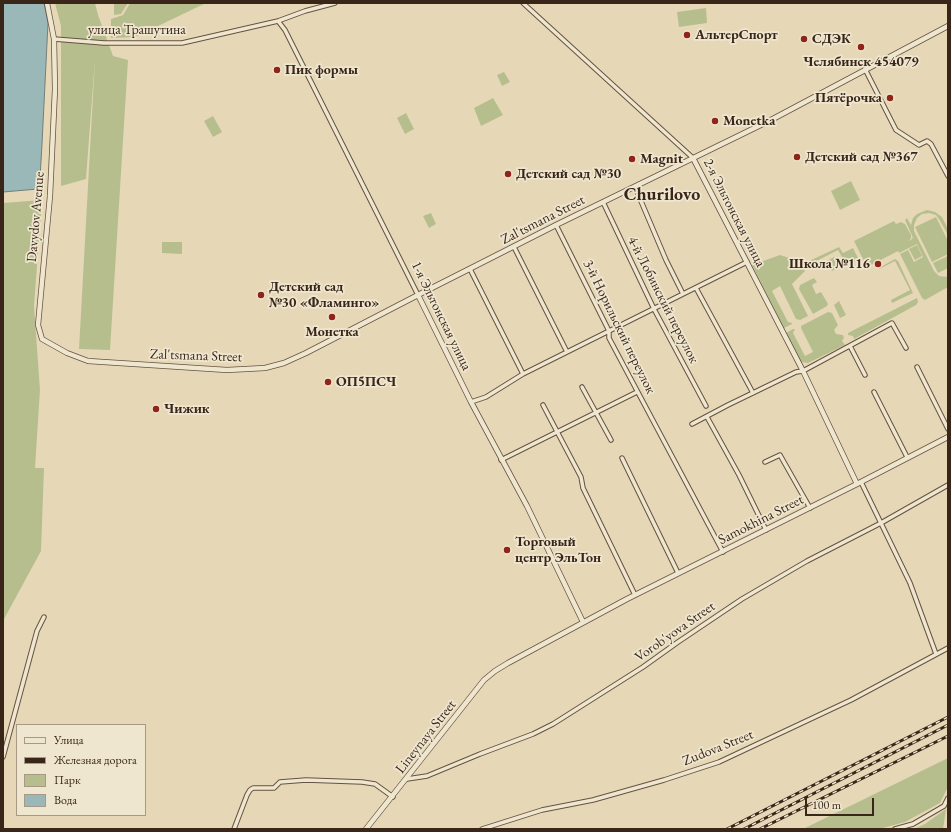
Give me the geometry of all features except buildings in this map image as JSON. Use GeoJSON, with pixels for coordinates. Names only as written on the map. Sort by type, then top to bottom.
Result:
{"type":"FeatureCollection","features":[{"type":"Feature","properties":{"kind":"street","name":"Davydov Avenue"},"geometry":{"type":"LineString","coordinates":[[47,3],[54,39],[55,89],[50,196],[38,325],[42,339],[67,353],[88,361],[130,364]]}},
{"type":"Feature","properties":{"kind":"street","name":"улица Трашутина"},"geometry":{"type":"LineString","coordinates":[[54,39],[104,43],[182,43],[278,21],[305,11],[335,3]]}},
{"type":"Feature","properties":{"kind":"street","name":"2-я Эльтонская улица"},"geometry":{"type":"LineString","coordinates":[[523,3],[693,158],[859,483]]}},
{"type":"Feature","properties":{"kind":"street","name":"1-я Эльтонская улица"},"geometry":{"type":"LineString","coordinates":[[278,21],[286,32],[471,402],[526,506],[583,622]]}},
{"type":"Feature","properties":{"kind":"street","name":"Zal'tsmana Street"},"geometry":{"type":"LineString","coordinates":[[130,364],[227,370],[265,368],[284,363],[556,225],[769,121],[948,26]]}},
{"type":"Feature","properties":{"kind":"street"},"geometry":{"type":"LineString","coordinates":[[865,69],[896,130],[919,145],[927,140],[931,144],[948,176]]}},
{"type":"Feature","properties":{"kind":"street"},"geometry":{"type":"LineString","coordinates":[[635,186],[666,260],[683,294]]}},
{"type":"Feature","properties":{"kind":"street","name":"4-й Лобинский переулок"},"geometry":{"type":"LineString","coordinates":[[603,202],[654,308],[706,406]]}},
{"type":"Feature","properties":{"kind":"street","name":"3-й Норильский переулок"},"geometry":{"type":"LineString","coordinates":[[556,225],[610,331],[609,338],[723,552]]}},
{"type":"Feature","properties":{"kind":"street"},"geometry":{"type":"LineString","coordinates":[[514,247],[567,352]]}},
{"type":"Feature","properties":{"kind":"street"},"geometry":{"type":"LineString","coordinates":[[471,402],[486,397],[523,374],[747,262]]}},
{"type":"Feature","properties":{"kind":"street"},"geometry":{"type":"LineString","coordinates":[[470,269],[523,374]]}},
{"type":"Feature","properties":{"kind":"street"},"geometry":{"type":"LineString","coordinates":[[696,288],[753,393]]}},
{"type":"Feature","properties":{"kind":"street"},"geometry":{"type":"LineString","coordinates":[[692,424],[796,372],[802,371],[892,323],[906,348]]}},
{"type":"Feature","properties":{"kind":"street"},"geometry":{"type":"LineString","coordinates":[[850,346],[865,375]]}},
{"type":"Feature","properties":{"kind":"street"},"geometry":{"type":"LineString","coordinates":[[917,367],[948,429]]}},
{"type":"Feature","properties":{"kind":"street"},"geometry":{"type":"LineString","coordinates":[[582,387],[611,440]]}},
{"type":"Feature","properties":{"kind":"street"},"geometry":{"type":"LineString","coordinates":[[501,460],[637,392]]}},
{"type":"Feature","properties":{"kind":"street"},"geometry":{"type":"LineString","coordinates":[[874,392],[907,457]]}},
{"type":"Feature","properties":{"kind":"street"},"geometry":{"type":"LineString","coordinates":[[543,405],[559,432],[582,477],[583,488],[636,594]]}},
{"type":"Feature","properties":{"kind":"street"},"geometry":{"type":"LineString","coordinates":[[707,417],[766,530]]}},
{"type":"Feature","properties":{"kind":"street","name":"Samokhina Street"},"geometry":{"type":"LineString","coordinates":[[583,622],[636,594],[810,508],[948,436]]}},
{"type":"Feature","properties":{"kind":"street"},"geometry":{"type":"LineString","coordinates":[[765,462],[780,455],[810,508]]}},
{"type":"Feature","properties":{"kind":"street"},"geometry":{"type":"LineString","coordinates":[[622,458],[678,573]]}},
{"type":"Feature","properties":{"kind":"street"},"geometry":{"type":"LineString","coordinates":[[859,483],[881,523],[910,582],[936,654]]}},
{"type":"Feature","properties":{"kind":"street","name":"Vorob'yova Street"},"geometry":{"type":"LineString","coordinates":[[407,779],[428,776],[533,734],[553,724],[636,671],[742,599],[807,561],[881,523],[948,485]]}},
{"type":"Feature","properties":{"kind":"street"},"geometry":{"type":"LineString","coordinates":[[3,758],[37,631],[44,616]]}},
{"type":"Feature","properties":{"kind":"street","name":"Lineynaya Street"},"geometry":{"type":"LineString","coordinates":[[366,829],[393,797],[484,680],[508,663],[583,622]]}},
{"type":"Feature","properties":{"kind":"street","name":"Zudova Street"},"geometry":{"type":"LineString","coordinates":[[482,829],[542,810],[600,798],[664,780],[719,762],[851,700],[948,648]]}},
{"type":"Feature","properties":{"kind":"street"},"geometry":{"type":"LineString","coordinates":[[234,829],[246,795],[250,790],[253,788],[274,788],[280,782],[306,780],[362,782],[375,784],[393,797]]}},
{"type":"Feature","properties":{"kind":"street"},"geometry":{"type":"LineString","coordinates":[[895,829],[913,824],[944,806],[948,798]]}},
{"type":"Feature","properties":{"kind":"street"},"geometry":{"type":"LineString","coordinates":[[944,806],[948,808]]}},
{"type":"Feature","properties":{"kind":"green space"},"geometry":{"type":"Polygon","coordinates":[[[55,3],[95,3],[113,56],[128,60],[110,350],[79,349],[95,59],[86,179],[61,186],[61,26],[55,3]]]}},
{"type":"Feature","properties":{"kind":"green space"},"geometry":{"type":"Polygon","coordinates":[[[114,3],[128,3],[121,14],[114,15],[114,3]]]}},
{"type":"Feature","properties":{"kind":"green space"},"geometry":{"type":"Polygon","coordinates":[[[130,3],[206,3],[135,37],[111,38],[111,19],[123,15],[130,3]]]}},
{"type":"Feature","properties":{"kind":"green space"},"geometry":{"type":"Polygon","coordinates":[[[706,8],[707,23],[679,27],[677,12],[706,8]]]}},
{"type":"Feature","properties":{"kind":"green space"},"geometry":{"type":"Polygon","coordinates":[[[504,72],[510,82],[502,86],[497,75],[504,72]]]}},
{"type":"Feature","properties":{"kind":"green space"},"geometry":{"type":"Polygon","coordinates":[[[493,98],[503,115],[481,126],[474,108],[493,98]]]}},
{"type":"Feature","properties":{"kind":"green space"},"geometry":{"type":"Polygon","coordinates":[[[406,113],[414,129],[405,134],[397,118],[406,113]]]}},
{"type":"Feature","properties":{"kind":"green space"},"geometry":{"type":"Polygon","coordinates":[[[213,116],[222,132],[213,137],[204,121],[213,116]]]}},
{"type":"Feature","properties":{"kind":"green space"},"geometry":{"type":"Polygon","coordinates":[[[851,181],[860,200],[840,210],[831,191],[851,181]]]}},
{"type":"Feature","properties":{"kind":"green space"},"geometry":{"type":"Polygon","coordinates":[[[42,200],[34,306],[40,390],[35,468],[44,468],[41,551],[3,621],[3,203],[42,200]]]}},
{"type":"Feature","properties":{"kind":"green space"},"geometry":{"type":"Polygon","coordinates":[[[927,210],[935,212],[942,217],[948,229],[948,235],[936,215],[929,213],[922,214],[917,218],[914,225],[914,231],[934,271],[939,276],[948,277],[948,287],[925,300],[922,298],[900,254],[908,250],[914,262],[923,257],[917,244],[899,253],[898,251],[869,266],[866,265],[854,241],[894,221],[896,224],[901,222],[905,224],[911,235],[909,241],[913,237],[905,220],[907,218],[911,225],[913,218],[917,214],[927,210]]]}},
{"type":"Feature","properties":{"kind":"green space"},"geometry":{"type":"Polygon","coordinates":[[[431,213],[436,224],[429,228],[423,216],[431,213]]]}},
{"type":"Feature","properties":{"kind":"green space"},"geometry":{"type":"Polygon","coordinates":[[[936,217],[948,241],[948,254],[932,262],[915,227],[936,217]]]}},
{"type":"Feature","properties":{"kind":"green space"},"geometry":{"type":"Polygon","coordinates":[[[162,242],[182,242],[182,254],[162,253],[162,242]]]}},
{"type":"Feature","properties":{"kind":"green space"},"geometry":{"type":"Polygon","coordinates":[[[917,245],[922,256],[915,260],[909,249],[917,245]]]}},
{"type":"Feature","properties":{"kind":"green space"},"geometry":{"type":"Polygon","coordinates":[[[839,247],[843,253],[853,248],[859,260],[847,266],[838,250],[805,267],[805,271],[792,284],[808,316],[800,320],[796,319],[780,286],[772,291],[788,322],[792,323],[784,328],[752,265],[780,255],[805,263],[839,247]]]}},
{"type":"Feature","properties":{"kind":"green space"},"geometry":{"type":"Polygon","coordinates":[[[948,256],[948,268],[938,273],[933,263],[948,256]]]}},
{"type":"Feature","properties":{"kind":"green space"},"geometry":{"type":"Polygon","coordinates":[[[834,257],[837,258],[841,265],[832,271],[827,261],[834,257]]]}},
{"type":"Feature","properties":{"kind":"green space"},"geometry":{"type":"Polygon","coordinates":[[[895,259],[898,261],[913,293],[892,303],[891,300],[910,290],[895,261],[879,269],[895,259]]]}},
{"type":"Feature","properties":{"kind":"green space"},"geometry":{"type":"Polygon","coordinates":[[[814,278],[817,282],[812,285],[816,294],[821,292],[828,304],[813,314],[799,289],[800,285],[814,278]]]}},
{"type":"Feature","properties":{"kind":"green space"},"geometry":{"type":"Polygon","coordinates":[[[917,298],[918,302],[916,305],[854,339],[853,336],[848,335],[848,333],[917,298]]]}},
{"type":"Feature","properties":{"kind":"green space"},"geometry":{"type":"Polygon","coordinates":[[[839,301],[846,315],[840,318],[834,305],[839,301]]]}},
{"type":"Feature","properties":{"kind":"green space"},"geometry":{"type":"Polygon","coordinates":[[[828,312],[832,313],[838,325],[834,330],[836,334],[843,335],[844,338],[842,341],[845,345],[808,363],[801,362],[786,333],[795,329],[793,333],[805,356],[813,352],[801,326],[828,312]]]}},
{"type":"Feature","properties":{"kind":"green space"},"geometry":{"type":"Polygon","coordinates":[[[948,758],[948,787],[940,803],[905,822],[879,829],[803,829],[948,758]]]}},
{"type":"Feature","properties":{"kind":"green space"},"geometry":{"type":"Polygon","coordinates":[[[946,809],[943,829],[914,829],[925,824],[946,809]]]}},
{"type":"Feature","properties":{"kind":"water"},"geometry":{"type":"Polygon","coordinates":[[[3,3],[44,3],[48,23],[40,178],[38,189],[3,192],[3,3]]]}},
{"type":"Feature","properties":{"kind":"railway"},"geometry":{"type":"LineString","coordinates":[[727,829],[948,717]]}},
{"type":"Feature","properties":{"kind":"railway"},"geometry":{"type":"LineString","coordinates":[[744,829],[948,725]]}},
{"type":"Feature","properties":{"kind":"railway"},"geometry":{"type":"LineString","coordinates":[[760,829],[948,736]]}},
{"type":"Feature","properties":{"kind":"place","name":"АльтерСпорт"},"geometry":{"type":"Point","coordinates":[687,35]}},
{"type":"Feature","properties":{"kind":"place","name":"СДЭК"},"geometry":{"type":"Point","coordinates":[804,39]}},
{"type":"Feature","properties":{"kind":"place","name":"Челябинск 454079"},"geometry":{"type":"Point","coordinates":[861,47]}},
{"type":"Feature","properties":{"kind":"place","name":"Пик формы"},"geometry":{"type":"Point","coordinates":[277,70]}},
{"type":"Feature","properties":{"kind":"place","name":"Пятёрочка"},"geometry":{"type":"Point","coordinates":[890,98]}},
{"type":"Feature","properties":{"kind":"place","name":"Monetka"},"geometry":{"type":"Point","coordinates":[715,121]}},
{"type":"Feature","properties":{"kind":"place","name":"Детский сад №367"},"geometry":{"type":"Point","coordinates":[797,157]}},
{"type":"Feature","properties":{"kind":"place","name":"Magnit"},"geometry":{"type":"Point","coordinates":[632,159]}},
{"type":"Feature","properties":{"kind":"place","name":"Детский сад №30"},"geometry":{"type":"Point","coordinates":[508,174]}},
{"type":"Feature","properties":{"kind":"place","name":"Школа №116"},"geometry":{"type":"Point","coordinates":[878,264]}},
{"type":"Feature","properties":{"kind":"place","name":"Детский сад №30 «Фламинго»"},"geometry":{"type":"Point","coordinates":[261,295]}},
{"type":"Feature","properties":{"kind":"place","name":"Монетка"},"geometry":{"type":"Point","coordinates":[332,317]}},
{"type":"Feature","properties":{"kind":"place","name":"ОП5ПСЧ"},"geometry":{"type":"Point","coordinates":[328,382]}},
{"type":"Feature","properties":{"kind":"place","name":"Чижик"},"geometry":{"type":"Point","coordinates":[156,409]}},
{"type":"Feature","properties":{"kind":"place","name":"Торговый центр ЭльТон"},"geometry":{"type":"Point","coordinates":[507,550]}},
{"type":"Feature","properties":{"kind":"district","name":"Churilovo"},"geometry":{"type":"Point","coordinates":[662,195]}}]}
